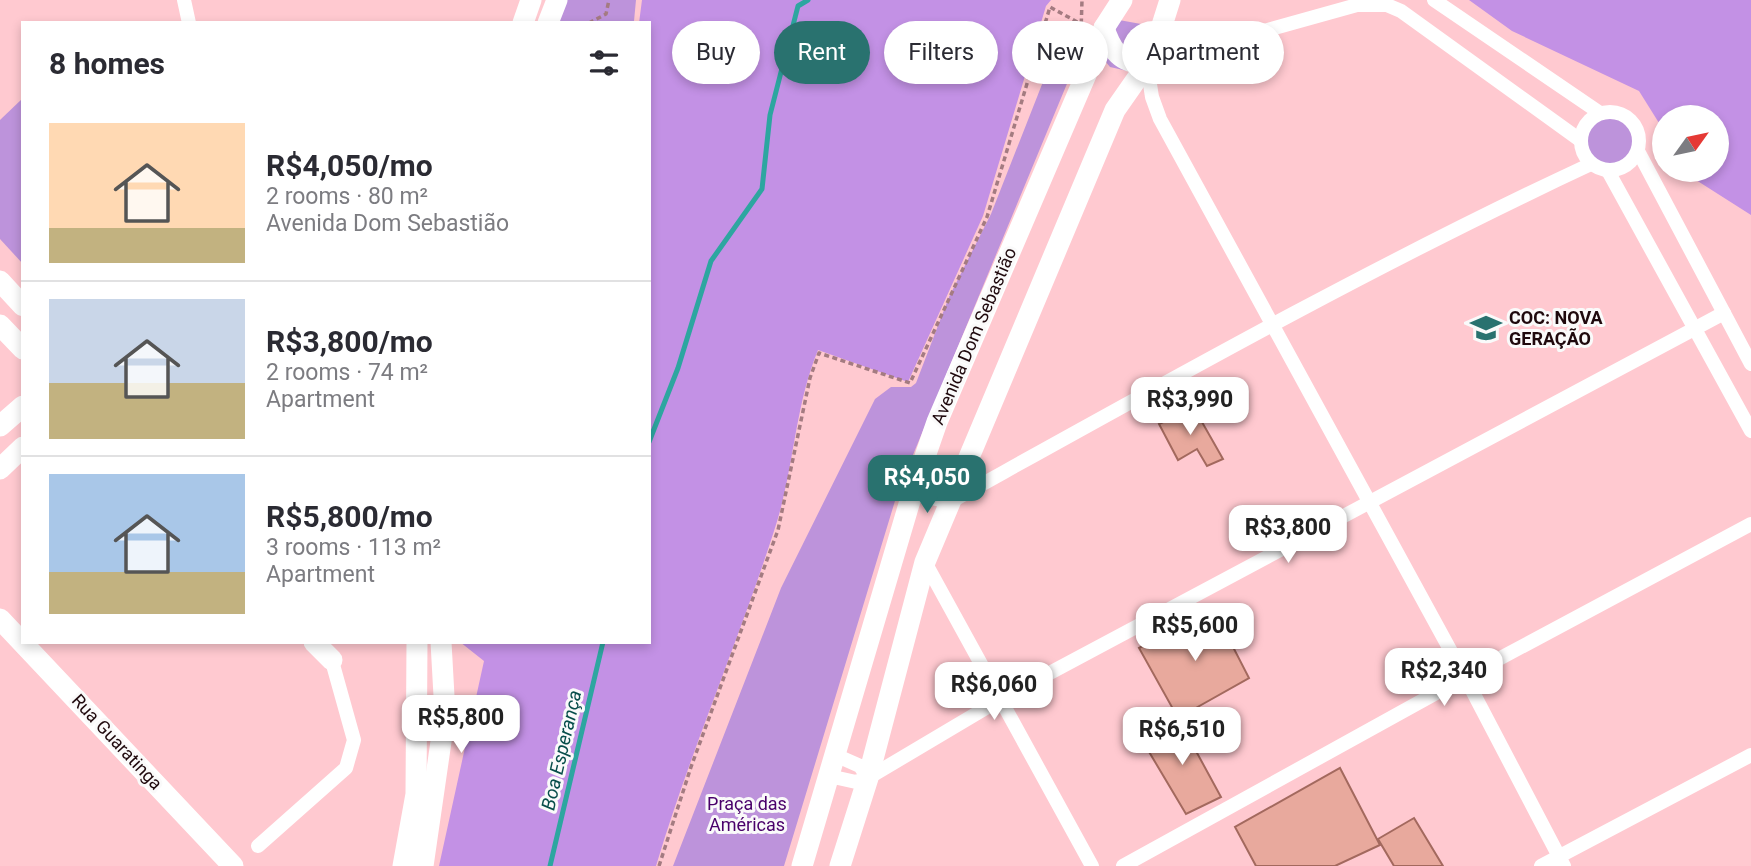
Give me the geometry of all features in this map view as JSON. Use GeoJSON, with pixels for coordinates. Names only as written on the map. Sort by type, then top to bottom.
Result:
{"type":"FeatureCollection","features":[{"type":"Feature","properties":{"kind":"street"},"geometry":{"type":"LineString","coordinates":[[184,0],[189,21]]}},
{"type":"Feature","properties":{"kind":"street"},"geometry":{"type":"LineString","coordinates":[[524,21],[531,0]]}},
{"type":"Feature","properties":{"kind":"street"},"geometry":{"type":"LineString","coordinates":[[549,21],[557,0]]}},
{"type":"Feature","properties":{"kind":"street","name":"Avenida Dom Sebastião"},"geometry":{"type":"LineString","coordinates":[[1108,22],[1122,0]]}},
{"type":"Feature","properties":{"kind":"street"},"geometry":{"type":"LineString","coordinates":[[1162,21],[1170,0]]}},
{"type":"Feature","properties":{"kind":"street"},"geometry":{"type":"LineString","coordinates":[[1434,0],[1601,113],[1618,113],[1634,123],[1638,132],[1638,151],[1751,364]]}},
{"type":"Feature","properties":{"kind":"street"},"geometry":{"type":"LineString","coordinates":[[1284,25],[1357,5],[1387,5],[1401,11],[1580,140]]}},
{"type":"Feature","properties":{"kind":"street"},"geometry":{"type":"LineString","coordinates":[[1108,41],[1122,57]]}},
{"type":"Feature","properties":{"kind":"street","name":"Avenida Dom Sebastião"},"geometry":{"type":"LineString","coordinates":[[802,866],[912,494],[937,422],[1082,84]]}},
{"type":"Feature","properties":{"kind":"street"},"geometry":{"type":"LineString","coordinates":[[840,866],[868,778],[925,562],[1115,110],[1133,84]]}},
{"type":"Feature","properties":{"kind":"street"},"geometry":{"type":"LineString","coordinates":[[1150,84],[1160,119],[1273,324],[1367,503],[1465,677],[1561,861]]}},
{"type":"Feature","properties":{"kind":"street"},"geometry":{"type":"LineString","coordinates":[[1601,113],[1586,124],[1580,140],[1585,157],[1591,164],[1608,171],[1626,166],[1638,151]]}},
{"type":"Feature","properties":{"kind":"street"},"geometry":{"type":"LineString","coordinates":[[912,494],[950,502],[1273,324],[1480,215],[1591,164]]}},
{"type":"Feature","properties":{"kind":"street"},"geometry":{"type":"LineString","coordinates":[[1608,171],[1751,431]]}},
{"type":"Feature","properties":{"kind":"street"},"geometry":{"type":"LineString","coordinates":[[0,281],[21,304]]}},
{"type":"Feature","properties":{"kind":"street"},"geometry":{"type":"LineString","coordinates":[[832,766],[856,782],[868,778],[1001,699],[1724,313]]}},
{"type":"Feature","properties":{"kind":"street"},"geometry":{"type":"LineString","coordinates":[[0,325],[21,347]]}},
{"type":"Feature","properties":{"kind":"street"},"geometry":{"type":"LineString","coordinates":[[0,426],[21,408]]}},
{"type":"Feature","properties":{"kind":"street"},"geometry":{"type":"LineString","coordinates":[[0,469],[21,449]]}},
{"type":"Feature","properties":{"kind":"street"},"geometry":{"type":"LineString","coordinates":[[1124,866],[1465,677],[1751,524]]}},
{"type":"Feature","properties":{"kind":"street"},"geometry":{"type":"LineString","coordinates":[[925,562],[1092,866]]}},
{"type":"Feature","properties":{"kind":"street","name":"Rua Guaratinga"},"geometry":{"type":"LineString","coordinates":[[0,619],[21,642]]}},
{"type":"Feature","properties":{"kind":"street","name":"Rua Guaratinga"},"geometry":{"type":"LineString","coordinates":[[23,644],[229,865]]}},
{"type":"Feature","properties":{"kind":"street"},"geometry":{"type":"LineString","coordinates":[[403,866],[416,794],[417,644]]}},
{"type":"Feature","properties":{"kind":"street"},"geometry":{"type":"LineString","coordinates":[[424,866],[445,714],[441,644]]}},
{"type":"Feature","properties":{"kind":"street"},"geometry":{"type":"LineString","coordinates":[[258,846],[346,768],[354,740],[330,651]]}},
{"type":"Feature","properties":{"kind":"street"},"geometry":{"type":"LineString","coordinates":[[1541,866],[1561,861],[1751,755]]}},
{"type":"Feature","properties":{"kind":"street"},"geometry":{"type":"LineString","coordinates":[[832,766],[860,766],[868,778]]}},
{"type":"Feature","properties":{"kind":"path"},"geometry":{"type":"LineString","coordinates":[[593,21],[606,14],[610,0]]}},
{"type":"Feature","properties":{"kind":"path"},"geometry":{"type":"LineString","coordinates":[[659,866],[691,767],[778,530],[810,377],[820,354],[910,383],[987,217],[1050,7],[1081,24],[1082,0]]}},
{"type":"Feature","properties":{"kind":"green space"},"geometry":{"type":"Polygon","coordinates":[[[562,0],[636,0],[634,21],[556,21],[562,0]]]}},
{"type":"Feature","properties":{"kind":"green space"},"geometry":{"type":"Polygon","coordinates":[[[1119,20],[1124,21],[1122,21],[1122,70],[1108,65],[1108,42],[1119,20]]]}},
{"type":"Feature","properties":{"kind":"green space","name":"Praça das Américas"},"geometry":{"type":"Polygon","coordinates":[[[1042,84],[1067,84],[898,491],[784,866],[673,866],[781,588],[875,399],[891,387],[911,387],[916,383],[949,297],[991,214],[1042,84]]]}},
{"type":"Feature","properties":{"kind":"green space"},"geometry":{"type":"Polygon","coordinates":[[[21,100],[21,262],[0,239],[0,120],[21,100]]]}},
{"type":"Feature","properties":{"kind":"green space"},"geometry":{"type":"Polygon","coordinates":[[[1610,118],[1626,125],[1633,141],[1626,157],[1610,164],[1594,157],[1587,141],[1594,125],[1610,118]]]}},
{"type":"Feature","properties":{"kind":"shaded area"},"geometry":{"type":"Polygon","coordinates":[[[642,0],[1051,0],[1042,21],[1012,21],[1012,84],[1023,84],[983,216],[908,382],[818,350],[804,394],[781,509],[656,866],[439,866],[484,661],[463,644],[651,644],[651,21],[639,21],[642,0]]]}},
{"type":"Feature","properties":{"kind":"shaded area"},"geometry":{"type":"Polygon","coordinates":[[[1469,0],[1751,0],[1751,215],[1699,182],[1729,182],[1729,105],[1652,105],[1652,112],[1639,91],[1512,31],[1469,0]]]}},
{"type":"Feature","properties":{"kind":"building"},"geometry":{"type":"Polygon","coordinates":[[[1194,408],[1223,459],[1207,466],[1197,449],[1178,460],[1159,424],[1194,408]]]}},
{"type":"Feature","properties":{"kind":"building"},"geometry":{"type":"Polygon","coordinates":[[[1213,608],[1249,678],[1178,718],[1139,648],[1213,608]]]}},
{"type":"Feature","properties":{"kind":"building"},"geometry":{"type":"Polygon","coordinates":[[[1178,718],[1221,797],[1186,814],[1142,740],[1178,718]]]}},
{"type":"Feature","properties":{"kind":"building"},"geometry":{"type":"Polygon","coordinates":[[[1340,768],[1380,845],[1335,866],[1256,866],[1235,827],[1340,768]]]}},
{"type":"Feature","properties":{"kind":"building"},"geometry":{"type":"Polygon","coordinates":[[[1414,818],[1443,866],[1394,866],[1378,839],[1414,818]]]}},
{"type":"Feature","properties":{"kind":"waterway","name":"Boa Esperança"},"geometry":{"type":"LineString","coordinates":[[651,437],[678,368],[711,261],[762,189],[770,115],[798,6],[808,0]]}},
{"type":"Feature","properties":{"kind":"waterway","name":"Boa Esperança"},"geometry":{"type":"LineString","coordinates":[[550,866],[603,644]]}},
{"type":"Feature","properties":{"kind":"place","name":"COC: NOVA GERAÇÃO"},"geometry":{"type":"Point","coordinates":[1486,328]}}]}
